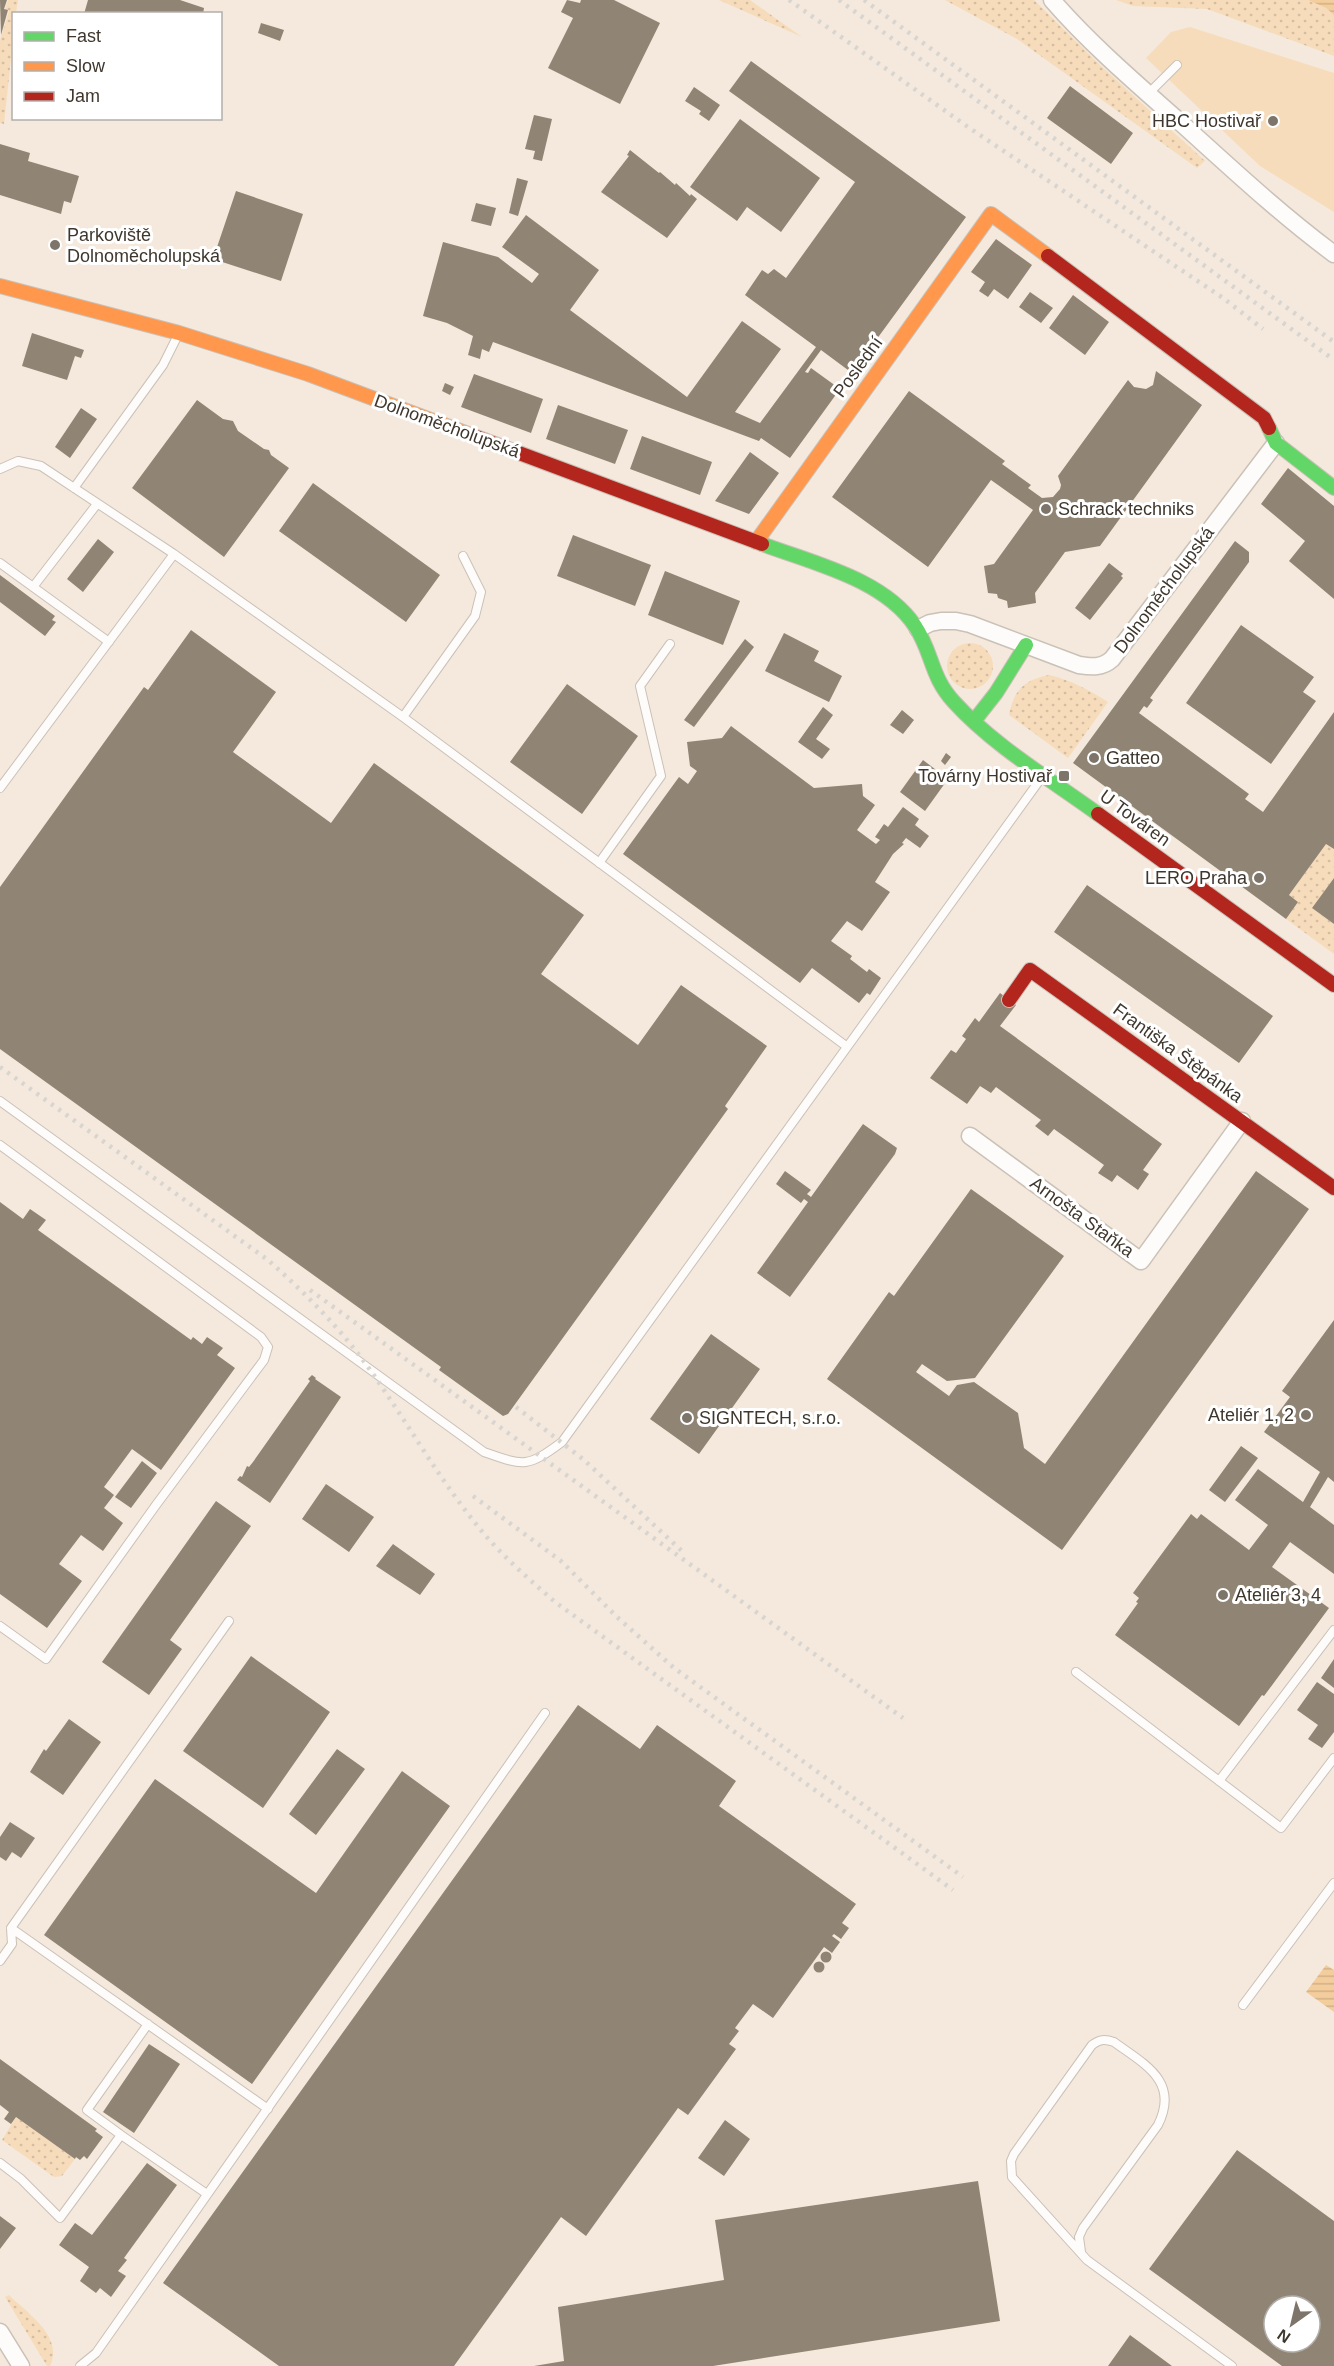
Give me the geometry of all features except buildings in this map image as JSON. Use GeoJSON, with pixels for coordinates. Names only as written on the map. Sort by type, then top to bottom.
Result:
{"type":"FeatureCollection","features":[{"type":"Feature","properties":{"kind":"street"},"geometry":{"type":"LineString","coordinates":[[1052,0],[1073,24],[1148,94],[1291,222],[1334,254]]}},
{"type":"Feature","properties":{"kind":"street","name":"Poslední"},"geometry":{"type":"LineString","coordinates":[[756,542],[991,214],[1264,418],[1276,443]]}},
{"type":"Feature","properties":{"kind":"street","name":"Dolnoměcholupská"},"geometry":{"type":"LineString","coordinates":[[0,286],[179,333],[309,374],[863,582],[885,596]]}},
{"type":"Feature","properties":{"kind":"street"},"geometry":{"type":"LineString","coordinates":[[1276,443],[1334,488]]}},
{"type":"Feature","properties":{"kind":"street","name":"Dolnoměcholupská"},"geometry":{"type":"LineString","coordinates":[[918,629],[930,623],[956,621],[976,626],[1079,665],[1089,667],[1106,664],[1276,443]]}},
{"type":"Feature","properties":{"kind":"street","name":"U Továren"},"geometry":{"type":"LineString","coordinates":[[885,596],[899,606],[918,629],[938,683],[974,721],[1334,986]]}},
{"type":"Feature","properties":{"kind":"street"},"geometry":{"type":"LineString","coordinates":[[974,721],[996,693],[1026,645]]}},
{"type":"Feature","properties":{"kind":"street","name":"Františka Štěpánka"},"geometry":{"type":"LineString","coordinates":[[1009,1000],[1030,970],[1334,1188]]}},
{"type":"Feature","properties":{"kind":"street","name":"Arnošta Staňka"},"geometry":{"type":"LineString","coordinates":[[970,1136],[1141,1261],[1242,1121]]}},
{"type":"Feature","properties":{"kind":"street"},"geometry":{"type":"LineString","coordinates":[[0,2332],[21,2366]]}},
{"type":"Feature","properties":{"kind":"lane"},"geometry":{"type":"LineString","coordinates":[[1148,94],[1177,65]]}},
{"type":"Feature","properties":{"kind":"lane"},"geometry":{"type":"LineString","coordinates":[[74,488],[163,365],[179,333]]}},
{"type":"Feature","properties":{"kind":"lane"},"geometry":{"type":"LineString","coordinates":[[0,469],[18,461],[41,466],[174,554],[403,717],[846,1046]]}},
{"type":"Feature","properties":{"kind":"lane"},"geometry":{"type":"LineString","coordinates":[[33,587],[97,504]]}},
{"type":"Feature","properties":{"kind":"lane"},"geometry":{"type":"LineString","coordinates":[[0,788],[174,554]]}},
{"type":"Feature","properties":{"kind":"lane"},"geometry":{"type":"LineString","coordinates":[[403,717],[475,616],[482,592],[463,556]]}},
{"type":"Feature","properties":{"kind":"lane"},"geometry":{"type":"LineString","coordinates":[[0,563],[109,642]]}},
{"type":"Feature","properties":{"kind":"lane"},"geometry":{"type":"LineString","coordinates":[[599,863],[660,776],[640,686],[670,644]]}},
{"type":"Feature","properties":{"kind":"lane"},"geometry":{"type":"LineString","coordinates":[[0,1101],[484,1452],[518,1464],[538,1460],[562,1442],[1044,774]]}},
{"type":"Feature","properties":{"kind":"lane"},"geometry":{"type":"LineString","coordinates":[[0,1145],[261,1337],[268,1347],[264,1360],[156,1505],[46,1659],[0,1626]]}},
{"type":"Feature","properties":{"kind":"lane"},"geometry":{"type":"LineString","coordinates":[[0,1961],[12,1944],[11,1928],[229,1621]]}},
{"type":"Feature","properties":{"kind":"lane"},"geometry":{"type":"LineString","coordinates":[[1219,1782],[1334,1630]]}},
{"type":"Feature","properties":{"kind":"lane"},"geometry":{"type":"LineString","coordinates":[[1076,1672],[1281,1828],[1334,1758]]}},
{"type":"Feature","properties":{"kind":"lane"},"geometry":{"type":"LineString","coordinates":[[80,2366],[96,2353],[545,1713]]}},
{"type":"Feature","properties":{"kind":"lane"},"geometry":{"type":"LineString","coordinates":[[1243,2005],[1334,1883]]}},
{"type":"Feature","properties":{"kind":"lane"},"geometry":{"type":"LineString","coordinates":[[11,1928],[268,2109]]}},
{"type":"Feature","properties":{"kind":"lane"},"geometry":{"type":"LineString","coordinates":[[148,2024],[87,2110],[207,2194]]}},
{"type":"Feature","properties":{"kind":"lane"},"geometry":{"type":"LineString","coordinates":[[1081,2252],[1079,2237],[1083,2228],[1158,2125],[1165,2103],[1164,2089],[1153,2071],[1114,2042],[1099,2040],[1092,2045],[1011,2161],[1012,2177],[1087,2260],[1232,2366]]}},
{"type":"Feature","properties":{"kind":"lane"},"geometry":{"type":"LineString","coordinates":[[0,2163],[21,2179],[60,2218],[121,2135]]}},
{"type":"Feature","properties":{"kind":"shaded area"},"geometry":{"type":"Polygon","coordinates":[[[8,0],[18,0],[16,12],[12,12],[12,49],[4,124],[0,123],[0,40],[9,11],[5,9],[8,0]]]}},
{"type":"Feature","properties":{"kind":"shaded area"},"geometry":{"type":"Polygon","coordinates":[[[719,0],[750,0],[802,37],[721,1],[719,0]]]}},
{"type":"Feature","properties":{"kind":"shaded area"},"geometry":{"type":"Polygon","coordinates":[[[945,0],[1034,0],[1099,64],[1205,161],[1197,168],[1017,39],[945,0]]]}},
{"type":"Feature","properties":{"kind":"shaded area"},"geometry":{"type":"Polygon","coordinates":[[[1116,0],[1308,0],[1326,8],[1334,15],[1334,56],[1207,9],[1133,6],[1116,0]]]}},
{"type":"Feature","properties":{"kind":"shaded area"},"geometry":{"type":"Polygon","coordinates":[[[1308,0],[1334,0],[1334,15],[1326,8],[1308,0]]]}},
{"type":"Feature","properties":{"kind":"shaded area","name":"HBC Hostivař"},"geometry":{"type":"Polygon","coordinates":[[[1190,27],[1334,73],[1334,212],[1260,166],[1146,58],[1171,32],[1190,27]]]}},
{"type":"Feature","properties":{"kind":"shaded area"},"geometry":{"type":"Polygon","coordinates":[[[970,643],[986,650],[993,666],[986,682],[970,689],[954,682],[947,666],[954,650],[970,643]]]}},
{"type":"Feature","properties":{"kind":"shaded area"},"geometry":{"type":"Polygon","coordinates":[[[1049,675],[1080,686],[1108,702],[1068,758],[1009,715],[1014,699],[1021,688],[1033,680],[1049,675]]]}},
{"type":"Feature","properties":{"kind":"shaded area"},"geometry":{"type":"Polygon","coordinates":[[[1326,844],[1334,849],[1334,878],[1312,908],[1334,924],[1334,954],[1286,919],[1298,902],[1289,895],[1326,844]]]}},
{"type":"Feature","properties":{"kind":"shaded area"},"geometry":{"type":"Polygon","coordinates":[[[1326,1965],[1334,1970],[1334,2012],[1306,1992],[1326,1965]]]}},
{"type":"Feature","properties":{"kind":"shaded area"},"geometry":{"type":"Polygon","coordinates":[[[16,2117],[75,2159],[62,2176],[54,2177],[2,2140],[16,2117]]]}},
{"type":"Feature","properties":{"kind":"shaded area"},"geometry":{"type":"Polygon","coordinates":[[[9,2295],[34,2317],[48,2335],[53,2355],[50,2366],[47,2366],[5,2297],[9,2295]]]}},
{"type":"Feature","properties":{"kind":"railway"},"geometry":{"type":"LineString","coordinates":[[789,0],[968,127],[1223,298],[1263,329]]}},
{"type":"Feature","properties":{"kind":"railway"},"geometry":{"type":"LineString","coordinates":[[839,0],[1334,360]]}},
{"type":"Feature","properties":{"kind":"railway"},"geometry":{"type":"LineString","coordinates":[[864,0],[1334,342]]}},
{"type":"Feature","properties":{"kind":"railway"},"geometry":{"type":"LineString","coordinates":[[0,1067],[268,1260],[295,1285],[357,1352],[450,1490],[488,1539],[555,1602],[953,1890]]}},
{"type":"Feature","properties":{"kind":"railway"},"geometry":{"type":"LineString","coordinates":[[310,1290],[903,1718]]}},
{"type":"Feature","properties":{"kind":"railway"},"geometry":{"type":"LineString","coordinates":[[516,1407],[584,1460],[683,1552]]}},
{"type":"Feature","properties":{"kind":"railway"},"geometry":{"type":"LineString","coordinates":[[473,1496],[561,1561],[617,1617],[674,1668],[963,1877]]}},
{"type":"Feature","properties":{"kind":"traffic: fast"},"geometry":{"type":"LineString","coordinates":[[1269,428],[1276,443],[1334,488]]}},
{"type":"Feature","properties":{"kind":"traffic: fast"},"geometry":{"type":"LineString","coordinates":[[762,544],[846,575],[885,596],[902,610],[915,626],[940,683],[954,702],[1004,748],[1098,814]]}},
{"type":"Feature","properties":{"kind":"traffic: fast"},"geometry":{"type":"LineString","coordinates":[[974,721],[996,693],[1026,645]]}},
{"type":"Feature","properties":{"kind":"traffic: slow"},"geometry":{"type":"LineString","coordinates":[[756,542],[991,214],[1048,256]]}},
{"type":"Feature","properties":{"kind":"traffic: slow"},"geometry":{"type":"LineString","coordinates":[[0,286],[179,333],[308,374],[471,435]]}},
{"type":"Feature","properties":{"kind":"traffic: jam"},"geometry":{"type":"LineString","coordinates":[[1048,256],[1264,418],[1269,428]]}},
{"type":"Feature","properties":{"kind":"traffic: jam"},"geometry":{"type":"LineString","coordinates":[[471,435],[762,544]]}},
{"type":"Feature","properties":{"kind":"traffic: jam"},"geometry":{"type":"LineString","coordinates":[[1098,814],[1334,985]]}},
{"type":"Feature","properties":{"kind":"traffic: jam"},"geometry":{"type":"LineString","coordinates":[[1009,1000],[1030,970],[1334,1188]]}},
{"type":"Feature","properties":{"kind":"place","name":"HBC Hostivař"},"geometry":{"type":"Point","coordinates":[1273,121]}},
{"type":"Feature","properties":{"kind":"place","name":"Parkoviště Dolnoměcholupská"},"geometry":{"type":"Point","coordinates":[55,245]}},
{"type":"Feature","properties":{"kind":"place","name":"Schrack techniks"},"geometry":{"type":"Point","coordinates":[1046,509]}},
{"type":"Feature","properties":{"kind":"place","name":"Gatteo"},"geometry":{"type":"Point","coordinates":[1094,758]}},
{"type":"Feature","properties":{"kind":"place","name":"Továrny Hostivař"},"geometry":{"type":"Point","coordinates":[1064,776]}},
{"type":"Feature","properties":{"kind":"place","name":"LERO Praha"},"geometry":{"type":"Point","coordinates":[1259,878]}},
{"type":"Feature","properties":{"kind":"place","name":"Ateliér 1, 2"},"geometry":{"type":"Point","coordinates":[1306,1415]}},
{"type":"Feature","properties":{"kind":"place","name":"SIGNTECH, s.r.o."},"geometry":{"type":"Point","coordinates":[687,1418]}},
{"type":"Feature","properties":{"kind":"place","name":"Ateliér 3, 4"},"geometry":{"type":"Point","coordinates":[1223,1595]}}]}
